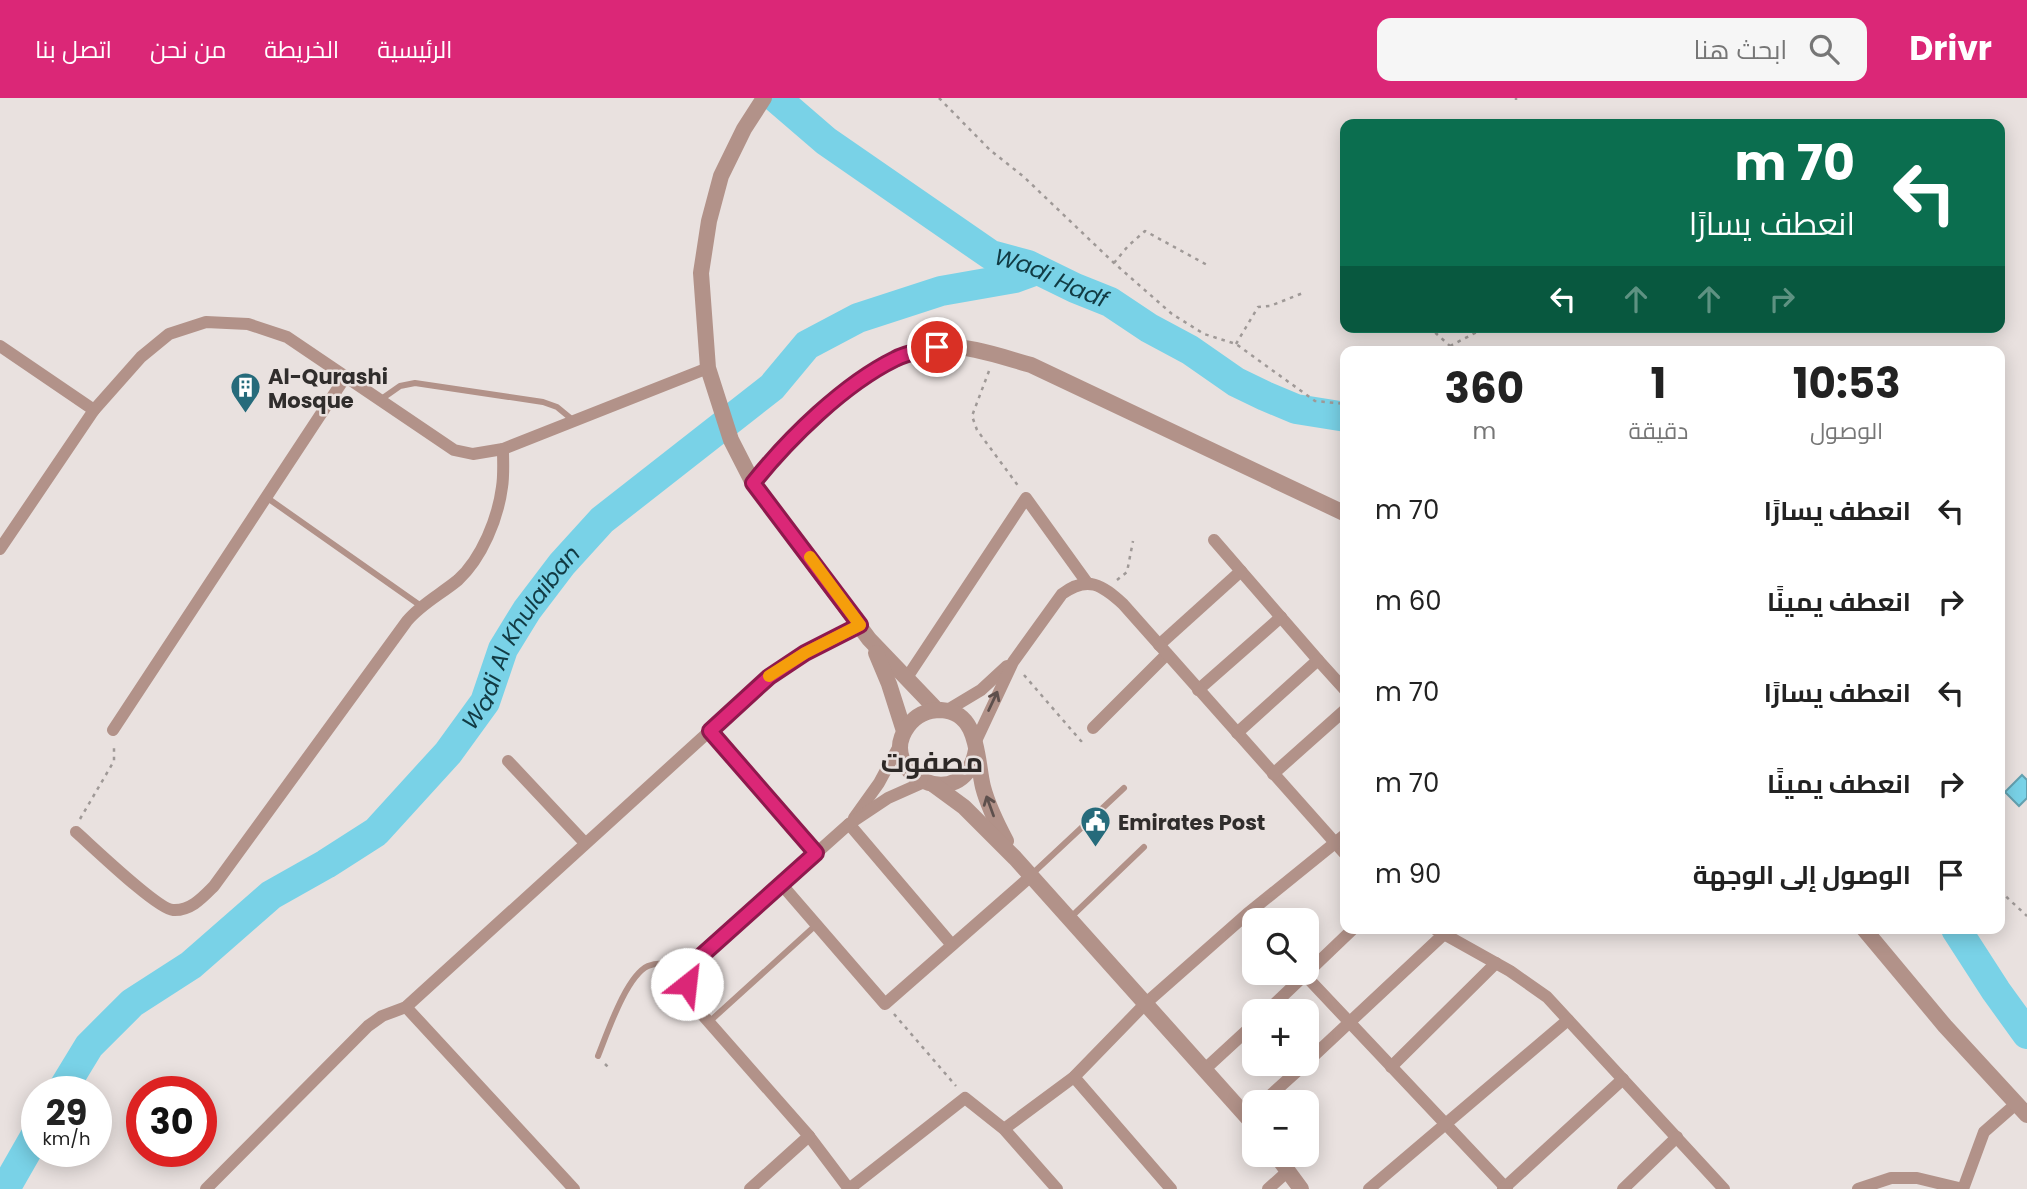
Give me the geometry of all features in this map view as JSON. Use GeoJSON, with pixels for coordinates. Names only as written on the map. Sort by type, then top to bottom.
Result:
{"type":"FeatureCollection","features":[{"type":"Feature","properties":{"kind":"street"},"geometry":{"type":"LineString","coordinates":[[764,98],[744,129],[721,176],[709,221],[701,273],[708,368],[721,412],[731,440],[753,483],[865,632],[906,679],[942,710],[962,719],[968,725],[976,745],[989,805],[1015,858]]}},
{"type":"Feature","properties":{"kind":"street"},"geometry":{"type":"LineString","coordinates":[[0,549],[94,410],[141,357],[169,334],[206,322],[248,324],[287,337],[454,450],[473,454],[503,449],[708,368]]}},
{"type":"Feature","properties":{"kind":"street"},"geometry":{"type":"LineString","coordinates":[[0,346],[94,410]]}},
{"type":"Feature","properties":{"kind":"street"},"geometry":{"type":"LineString","coordinates":[[753,483],[775,456],[859,380],[898,357],[937,347],[992,354],[1031,365],[1340,511]]}},
{"type":"Feature","properties":{"kind":"street"},"geometry":{"type":"LineString","coordinates":[[113,730],[346,376]]}},
{"type":"Feature","properties":{"kind":"street"},"geometry":{"type":"LineString","coordinates":[[76,832],[155,901],[170,910],[182,910],[195,904],[214,886],[407,621],[421,606],[460,579],[474,561],[490,530],[498,506],[503,486],[503,449]]}},
{"type":"Feature","properties":{"kind":"street"},"geometry":{"type":"LineString","coordinates":[[906,679],[1026,498],[1088,584]]}},
{"type":"Feature","properties":{"kind":"street"},"geometry":{"type":"LineString","coordinates":[[1214,540],[1340,684]]}},
{"type":"Feature","properties":{"kind":"street"},"geometry":{"type":"LineString","coordinates":[[1093,729],[1163,649],[1241,571]]}},
{"type":"Feature","properties":{"kind":"street"},"geometry":{"type":"LineString","coordinates":[[1057,1189],[1004,1129],[965,1098],[849,1189],[809,1136],[693,1004],[687,984],[691,970],[700,957],[849,824],[888,798],[929,784],[954,782],[963,777],[974,760],[976,745],[1013,662],[1062,594],[1082,583],[1106,589],[1123,604],[1340,848]]}},
{"type":"Feature","properties":{"kind":"street"},"geometry":{"type":"LineString","coordinates":[[1198,690],[1281,617]]}},
{"type":"Feature","properties":{"kind":"street"},"geometry":{"type":"LineString","coordinates":[[206,1189],[368,1026],[382,1016],[406,1007],[769,677],[805,653],[865,632]]}},
{"type":"Feature","properties":{"kind":"street"},"geometry":{"type":"LineString","coordinates":[[865,632],[889,684],[903,736],[903,761],[908,770],[964,807],[1015,858],[1242,1108]]}},
{"type":"Feature","properties":{"kind":"street"},"geometry":{"type":"LineString","coordinates":[[1237,733],[1318,660]]}},
{"type":"Feature","properties":{"kind":"street"},"geometry":{"type":"LineString","coordinates":[[849,824],[879,783],[903,736],[918,716],[942,710],[981,690],[1013,662]]}},
{"type":"Feature","properties":{"kind":"street"},"geometry":{"type":"LineString","coordinates":[[1273,774],[1340,714]]}},
{"type":"Feature","properties":{"kind":"street"},"geometry":{"type":"LineString","coordinates":[[710,731],[816,853]]}},
{"type":"Feature","properties":{"kind":"street"},"geometry":{"type":"LineString","coordinates":[[508,761],[585,843]]}},
{"type":"Feature","properties":{"kind":"street"},"geometry":{"type":"LineString","coordinates":[[849,824],[953,944]]}},
{"type":"Feature","properties":{"kind":"street"},"geometry":{"type":"LineString","coordinates":[[1262,908],[1340,839]]}},
{"type":"Feature","properties":{"kind":"street"},"geometry":{"type":"LineString","coordinates":[[782,885],[885,1004],[1031,876]]}},
{"type":"Feature","properties":{"kind":"street"},"geometry":{"type":"LineString","coordinates":[[1004,1129],[1074,1077],[1146,1003],[1242,925]]}},
{"type":"Feature","properties":{"kind":"street"},"geometry":{"type":"LineString","coordinates":[[1319,960],[1348,934]]}},
{"type":"Feature","properties":{"kind":"street"},"geometry":{"type":"LineString","coordinates":[[1319,1051],[1437,934]]}},
{"type":"Feature","properties":{"kind":"street"},"geometry":{"type":"LineString","coordinates":[[1443,934],[1532,985],[1568,1020],[1724,1189]]}},
{"type":"Feature","properties":{"kind":"street"},"geometry":{"type":"LineString","coordinates":[[1858,1189],[1891,1178],[1917,1178],[1963,1189],[1984,1132],[2022,1109],[1945,1026],[1868,934]]}},
{"type":"Feature","properties":{"kind":"street"},"geometry":{"type":"LineString","coordinates":[[1391,1067],[1496,963]]}},
{"type":"Feature","properties":{"kind":"street"},"geometry":{"type":"LineString","coordinates":[[1279,999],[1293,985]]}},
{"type":"Feature","properties":{"kind":"street"},"geometry":{"type":"LineString","coordinates":[[1316,985],[1505,1188],[1623,1079]]}},
{"type":"Feature","properties":{"kind":"street"},"geometry":{"type":"LineString","coordinates":[[406,1007],[574,1189]]}},
{"type":"Feature","properties":{"kind":"street"},"geometry":{"type":"LineString","coordinates":[[1369,1189],[1568,1020]]}},
{"type":"Feature","properties":{"kind":"street"},"geometry":{"type":"LineString","coordinates":[[1205,1069],[1242,1035]]}},
{"type":"Feature","properties":{"kind":"street"},"geometry":{"type":"LineString","coordinates":[[1276,1090],[1292,1076]]}},
{"type":"Feature","properties":{"kind":"street"},"geometry":{"type":"LineString","coordinates":[[1074,1077],[1171,1189]]}},
{"type":"Feature","properties":{"kind":"street"},"geometry":{"type":"LineString","coordinates":[[750,1189],[809,1136]]}},
{"type":"Feature","properties":{"kind":"street"},"geometry":{"type":"LineString","coordinates":[[1623,1189],[1677,1138]]}},
{"type":"Feature","properties":{"kind":"street"},"geometry":{"type":"LineString","coordinates":[[1285,1167],[1301,1189]]}},
{"type":"Feature","properties":{"kind":"street"},"geometry":{"type":"LineString","coordinates":[[1268,1189],[1288,1171]]}},
{"type":"Feature","properties":{"kind":"lane"},"geometry":{"type":"LineString","coordinates":[[380,400],[400,386],[415,383],[543,402],[563,411],[574,421]]}},
{"type":"Feature","properties":{"kind":"lane"},"geometry":{"type":"LineString","coordinates":[[267,497],[421,606]]}},
{"type":"Feature","properties":{"kind":"lane"},"geometry":{"type":"LineString","coordinates":[[1031,876],[1124,788]]}},
{"type":"Feature","properties":{"kind":"lane"},"geometry":{"type":"LineString","coordinates":[[1070,918],[1144,847]]}},
{"type":"Feature","properties":{"kind":"lane"},"geometry":{"type":"LineString","coordinates":[[709,1022],[816,925]]}},
{"type":"Feature","properties":{"kind":"lane"},"geometry":{"type":"LineString","coordinates":[[597,1056],[629,986],[640,971],[649,965],[665,963],[691,970]]}},
{"type":"Feature","properties":{"kind":"path"},"geometry":{"type":"LineString","coordinates":[[939,98],[990,150],[1052,202],[1114,263],[1172,314],[1205,334],[1236,344],[1315,401],[1340,403]]}},
{"type":"Feature","properties":{"kind":"path"},"geometry":{"type":"LineString","coordinates":[[1114,263],[1128,246],[1145,232],[1209,266]]}},
{"type":"Feature","properties":{"kind":"path"},"geometry":{"type":"LineString","coordinates":[[1236,344],[1258,307],[1270,306],[1303,293]]}},
{"type":"Feature","properties":{"kind":"path"},"geometry":{"type":"LineString","coordinates":[[1436,333],[1450,346],[1475,333]]}},
{"type":"Feature","properties":{"kind":"path"},"geometry":{"type":"LineString","coordinates":[[992,354],[989,372],[972,416],[977,430],[1026,498]]}},
{"type":"Feature","properties":{"kind":"path"},"geometry":{"type":"LineString","coordinates":[[1106,589],[1127,572],[1133,541]]}},
{"type":"Feature","properties":{"kind":"path"},"geometry":{"type":"LineString","coordinates":[[1013,662],[1081,741],[1093,729]]}},
{"type":"Feature","properties":{"kind":"path"},"geometry":{"type":"LineString","coordinates":[[76,832],[82,813],[114,761],[113,730]]}},
{"type":"Feature","properties":{"kind":"path"},"geometry":{"type":"LineString","coordinates":[[2005,896],[2027,916]]}},
{"type":"Feature","properties":{"kind":"path"},"geometry":{"type":"LineString","coordinates":[[885,1004],[965,1098]]}},
{"type":"Feature","properties":{"kind":"water"},"geometry":{"type":"Polygon","coordinates":[[[2022,775],[2027,780],[2027,798],[2019,806],[2005,792],[2022,775]]]}},
{"type":"Feature","properties":{"kind":"waterway","name":"Wadi Hadf"},"geometry":{"type":"LineString","coordinates":[[776,98],[826,141],[991,255],[1028,265],[1110,302],[1149,328],[1190,350],[1236,382],[1265,396],[1296,409],[1340,416]]}},
{"type":"Feature","properties":{"kind":"waterway","name":"Wadi Al Khulaiban"},"geometry":{"type":"LineString","coordinates":[[71,1076],[89,1046],[132,1003],[191,965],[271,895],[376,832],[448,753],[485,702],[503,649],[527,610],[562,564],[602,520],[772,387],[807,345],[858,318],[941,291],[1015,278],[1037,270]]}},
{"type":"Feature","properties":{"kind":"waterway","name":"Wadi Hadf"},"geometry":{"type":"LineString","coordinates":[[1959,934],[2027,1034]]}},
{"type":"Feature","properties":{"kind":"waterway","name":"Wadi Al Khulaiban"},"geometry":{"type":"LineString","coordinates":[[5,1189],[21,1161]]}},
{"type":"Feature","properties":{"kind":"slow traffic"},"geometry":{"type":"LineString","coordinates":[[769,676],[805,653],[860,625],[810,557]]}},
{"type":"Feature","properties":{"kind":"place","name":"Al-Qurashi Mosque"},"geometry":{"type":"Point","coordinates":[245,415]}},
{"type":"Feature","properties":{"kind":"place","name":"Emirates Post"},"geometry":{"type":"Point","coordinates":[1095,849]}},
{"type":"Feature","properties":{"kind":"district","name":"مصفوت"},"geometry":{"type":"Point","coordinates":[932,762]}},
{"type":"Feature","properties":{"kind":"route"},"geometry":{"type":"LineString","coordinates":[[687,984],[691,970],[700,957],[816,853],[710,731],[769,677],[805,653],[860,625],[753,483],[775,456],[859,380],[898,357],[937,347]]}}]}
